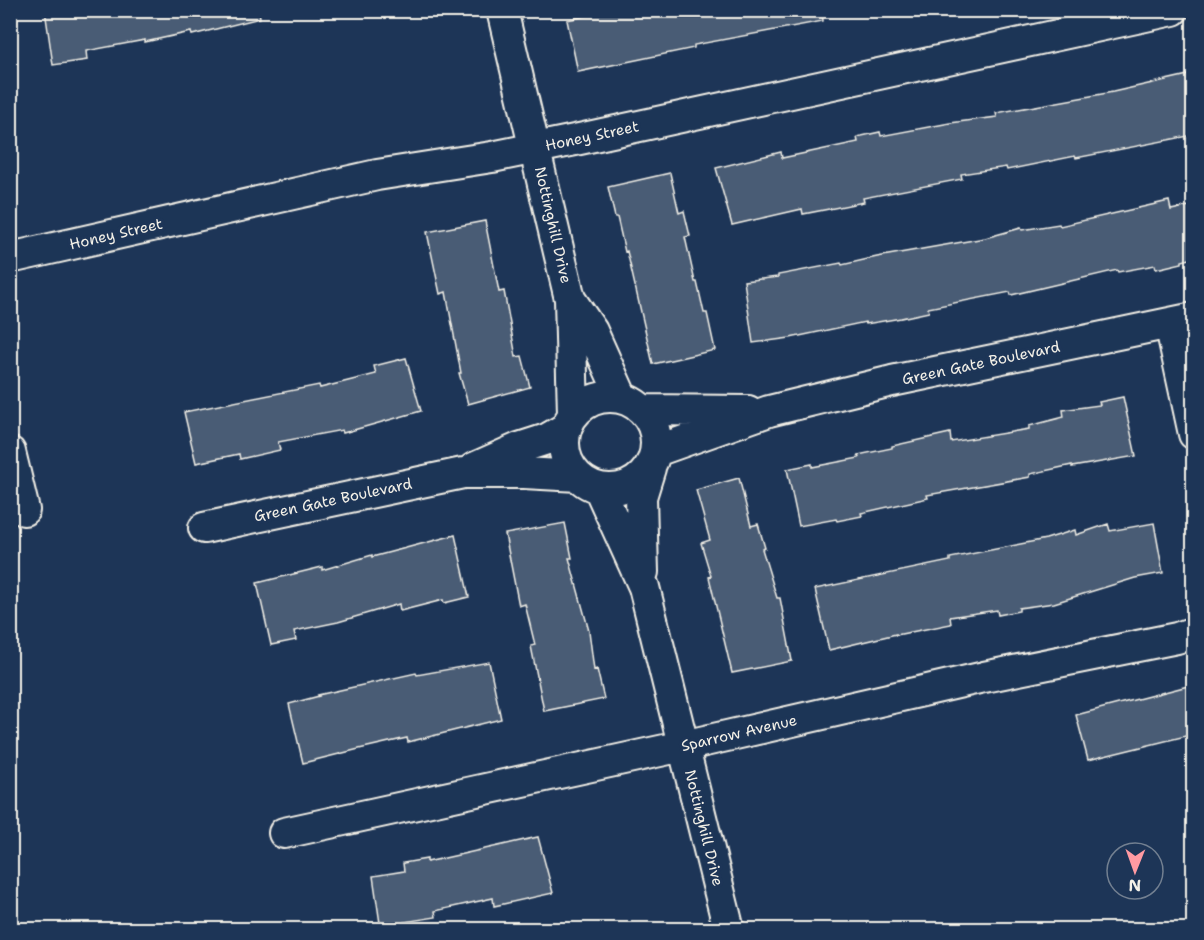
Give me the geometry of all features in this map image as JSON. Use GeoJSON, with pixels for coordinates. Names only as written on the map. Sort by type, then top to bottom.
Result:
{"type":"FeatureCollection","features":[{"type":"Feature","properties":{"kind":"street","name":"Nottinghill Drive"},"geometry":{"type":"LineString","coordinates":[[502,10],[570,299],[570,421]]}},
{"type":"Feature","properties":{"kind":"street","name":"Honey Street"},"geometry":{"type":"LineString","coordinates":[[10,258],[377,175],[492,157],[1173,10]]}},
{"type":"Feature","properties":{"kind":"street","name":"Nottinghill Drive"},"geometry":{"type":"LineString","coordinates":[[570,299],[592,331],[600,352],[633,404]]}},
{"type":"Feature","properties":{"kind":"street","name":"Green Gate Boulevard"},"geometry":{"type":"LineString","coordinates":[[653,459],[769,411],[892,381],[1182,321]]}},
{"type":"Feature","properties":{"kind":"street"},"geometry":{"type":"LineString","coordinates":[[1182,321],[1194,434]]}},
{"type":"Feature","properties":{"kind":"street"},"geometry":{"type":"LineString","coordinates":[[609,396],[633,404],[655,429],[653,459],[640,478],[628,486],[614,489],[589,482],[570,466],[565,454],[564,441],[570,421],[583,405],[596,398],[609,396]]}},
{"type":"Feature","properties":{"kind":"street","name":"Green Gate Boulevard"},"geometry":{"type":"LineString","coordinates":[[633,404],[769,411]]}},
{"type":"Feature","properties":{"kind":"street","name":"Green Gate Boulevard"},"geometry":{"type":"LineString","coordinates":[[463,473],[519,448],[547,439],[570,421]]}},
{"type":"Feature","properties":{"kind":"street"},"geometry":{"type":"LineString","coordinates":[[10,452],[24,510]]}},
{"type":"Feature","properties":{"kind":"street","name":"Nottinghill Drive"},"geometry":{"type":"LineString","coordinates":[[653,459],[641,497],[644,587],[729,930]]}},
{"type":"Feature","properties":{"kind":"street","name":"Green Gate Boulevard"},"geometry":{"type":"LineString","coordinates":[[204,528],[463,473],[524,473],[589,482]]}},
{"type":"Feature","properties":{"kind":"street","name":"Nottinghill Drive"},"geometry":{"type":"LineString","coordinates":[[589,482],[644,587]]}},
{"type":"Feature","properties":{"kind":"street","name":"Sparrow Avenue"},"geometry":{"type":"LineString","coordinates":[[284,833],[683,746],[984,677],[1177,638],[1194,632]]}},
{"type":"Feature","properties":{"kind":"building"},"geometry":{"type":"Polygon","coordinates":[[[45,10],[259,10],[260,18],[192,35],[191,32],[86,51],[87,60],[53,65],[45,10]]]}},
{"type":"Feature","properties":{"kind":"building"},"geometry":{"type":"Polygon","coordinates":[[[614,10],[822,10],[823,21],[694,45],[694,48],[578,72],[567,20],[614,10]]]}},
{"type":"Feature","properties":{"kind":"building"},"geometry":{"type":"Polygon","coordinates":[[[1188,75],[1194,104],[1194,135],[1007,170],[1006,167],[961,174],[962,179],[863,198],[864,202],[829,209],[803,214],[802,209],[732,225],[716,168],[781,152],[782,158],[858,142],[857,137],[880,132],[881,136],[997,117],[996,113],[1113,92],[1188,75]]]}},
{"type":"Feature","properties":{"kind":"building"},"geometry":{"type":"Polygon","coordinates":[[[670,173],[679,213],[684,211],[690,236],[685,237],[695,282],[697,282],[704,313],[707,313],[715,350],[653,364],[627,251],[625,252],[608,187],[670,173]]]}},
{"type":"Feature","properties":{"kind":"building"},"geometry":{"type":"Polygon","coordinates":[[[1169,201],[1171,210],[1194,205],[1194,258],[1182,261],[1182,263],[1156,269],[1155,265],[1118,272],[1117,270],[1011,295],[1010,292],[928,308],[929,312],[901,318],[866,324],[865,322],[790,338],[753,343],[744,281],[778,277],[778,275],[841,263],[842,265],[985,238],[1021,228],[1022,230],[1059,224],[1060,226],[1169,201]]]}},
{"type":"Feature","properties":{"kind":"building"},"geometry":{"type":"Polygon","coordinates":[[[485,221],[499,292],[504,291],[516,357],[522,356],[530,387],[468,404],[459,373],[461,373],[446,292],[440,294],[427,232],[485,221]]]}},
{"type":"Feature","properties":{"kind":"building"},"geometry":{"type":"Polygon","coordinates":[[[406,358],[421,411],[343,433],[342,430],[278,442],[280,450],[240,459],[239,454],[196,463],[184,412],[319,385],[320,388],[376,374],[374,366],[406,358]]]}},
{"type":"Feature","properties":{"kind":"building"},"geometry":{"type":"Polygon","coordinates":[[[1123,397],[1136,456],[1072,467],[1072,465],[1030,474],[1030,477],[927,495],[928,498],[861,513],[862,516],[799,526],[787,469],[859,458],[858,455],[950,433],[951,442],[1029,429],[1029,426],[1064,417],[1063,410],[1100,405],[1099,402],[1123,397]]]}},
{"type":"Feature","properties":{"kind":"building"},"geometry":{"type":"Polygon","coordinates":[[[739,478],[751,526],[758,524],[765,548],[762,549],[777,598],[780,598],[792,661],[732,673],[709,577],[711,576],[701,543],[710,540],[696,490],[739,478]]]}},
{"type":"Feature","properties":{"kind":"building"},"geometry":{"type":"Polygon","coordinates":[[[565,523],[572,558],[569,558],[589,631],[594,670],[597,669],[604,699],[544,711],[531,646],[535,645],[525,604],[519,606],[505,534],[565,523]]]}},
{"type":"Feature","properties":{"kind":"building"},"geometry":{"type":"Polygon","coordinates":[[[1154,523],[1163,573],[1135,578],[1054,603],[1019,608],[1019,611],[998,615],[997,610],[950,617],[951,624],[829,650],[815,589],[950,561],[950,558],[1046,539],[1075,530],[1076,535],[1108,524],[1110,531],[1154,523]]]}},
{"type":"Feature","properties":{"kind":"building"},"geometry":{"type":"Polygon","coordinates":[[[455,535],[469,597],[444,603],[443,600],[400,611],[399,604],[338,622],[294,631],[296,640],[271,645],[257,583],[322,567],[322,570],[455,535]]]}},
{"type":"Feature","properties":{"kind":"building"},"geometry":{"type":"Polygon","coordinates":[[[489,662],[501,719],[408,742],[407,738],[303,763],[289,704],[318,695],[416,673],[417,675],[489,662]]]}},
{"type":"Feature","properties":{"kind":"building"},"geometry":{"type":"Polygon","coordinates":[[[1188,686],[1194,707],[1194,734],[1088,760],[1076,715],[1188,686]]]}},
{"type":"Feature","properties":{"kind":"building"},"geometry":{"type":"Polygon","coordinates":[[[538,837],[553,893],[494,906],[493,898],[435,911],[436,917],[404,922],[406,930],[381,930],[373,876],[404,871],[403,863],[427,859],[427,862],[538,837]]]}}]}
